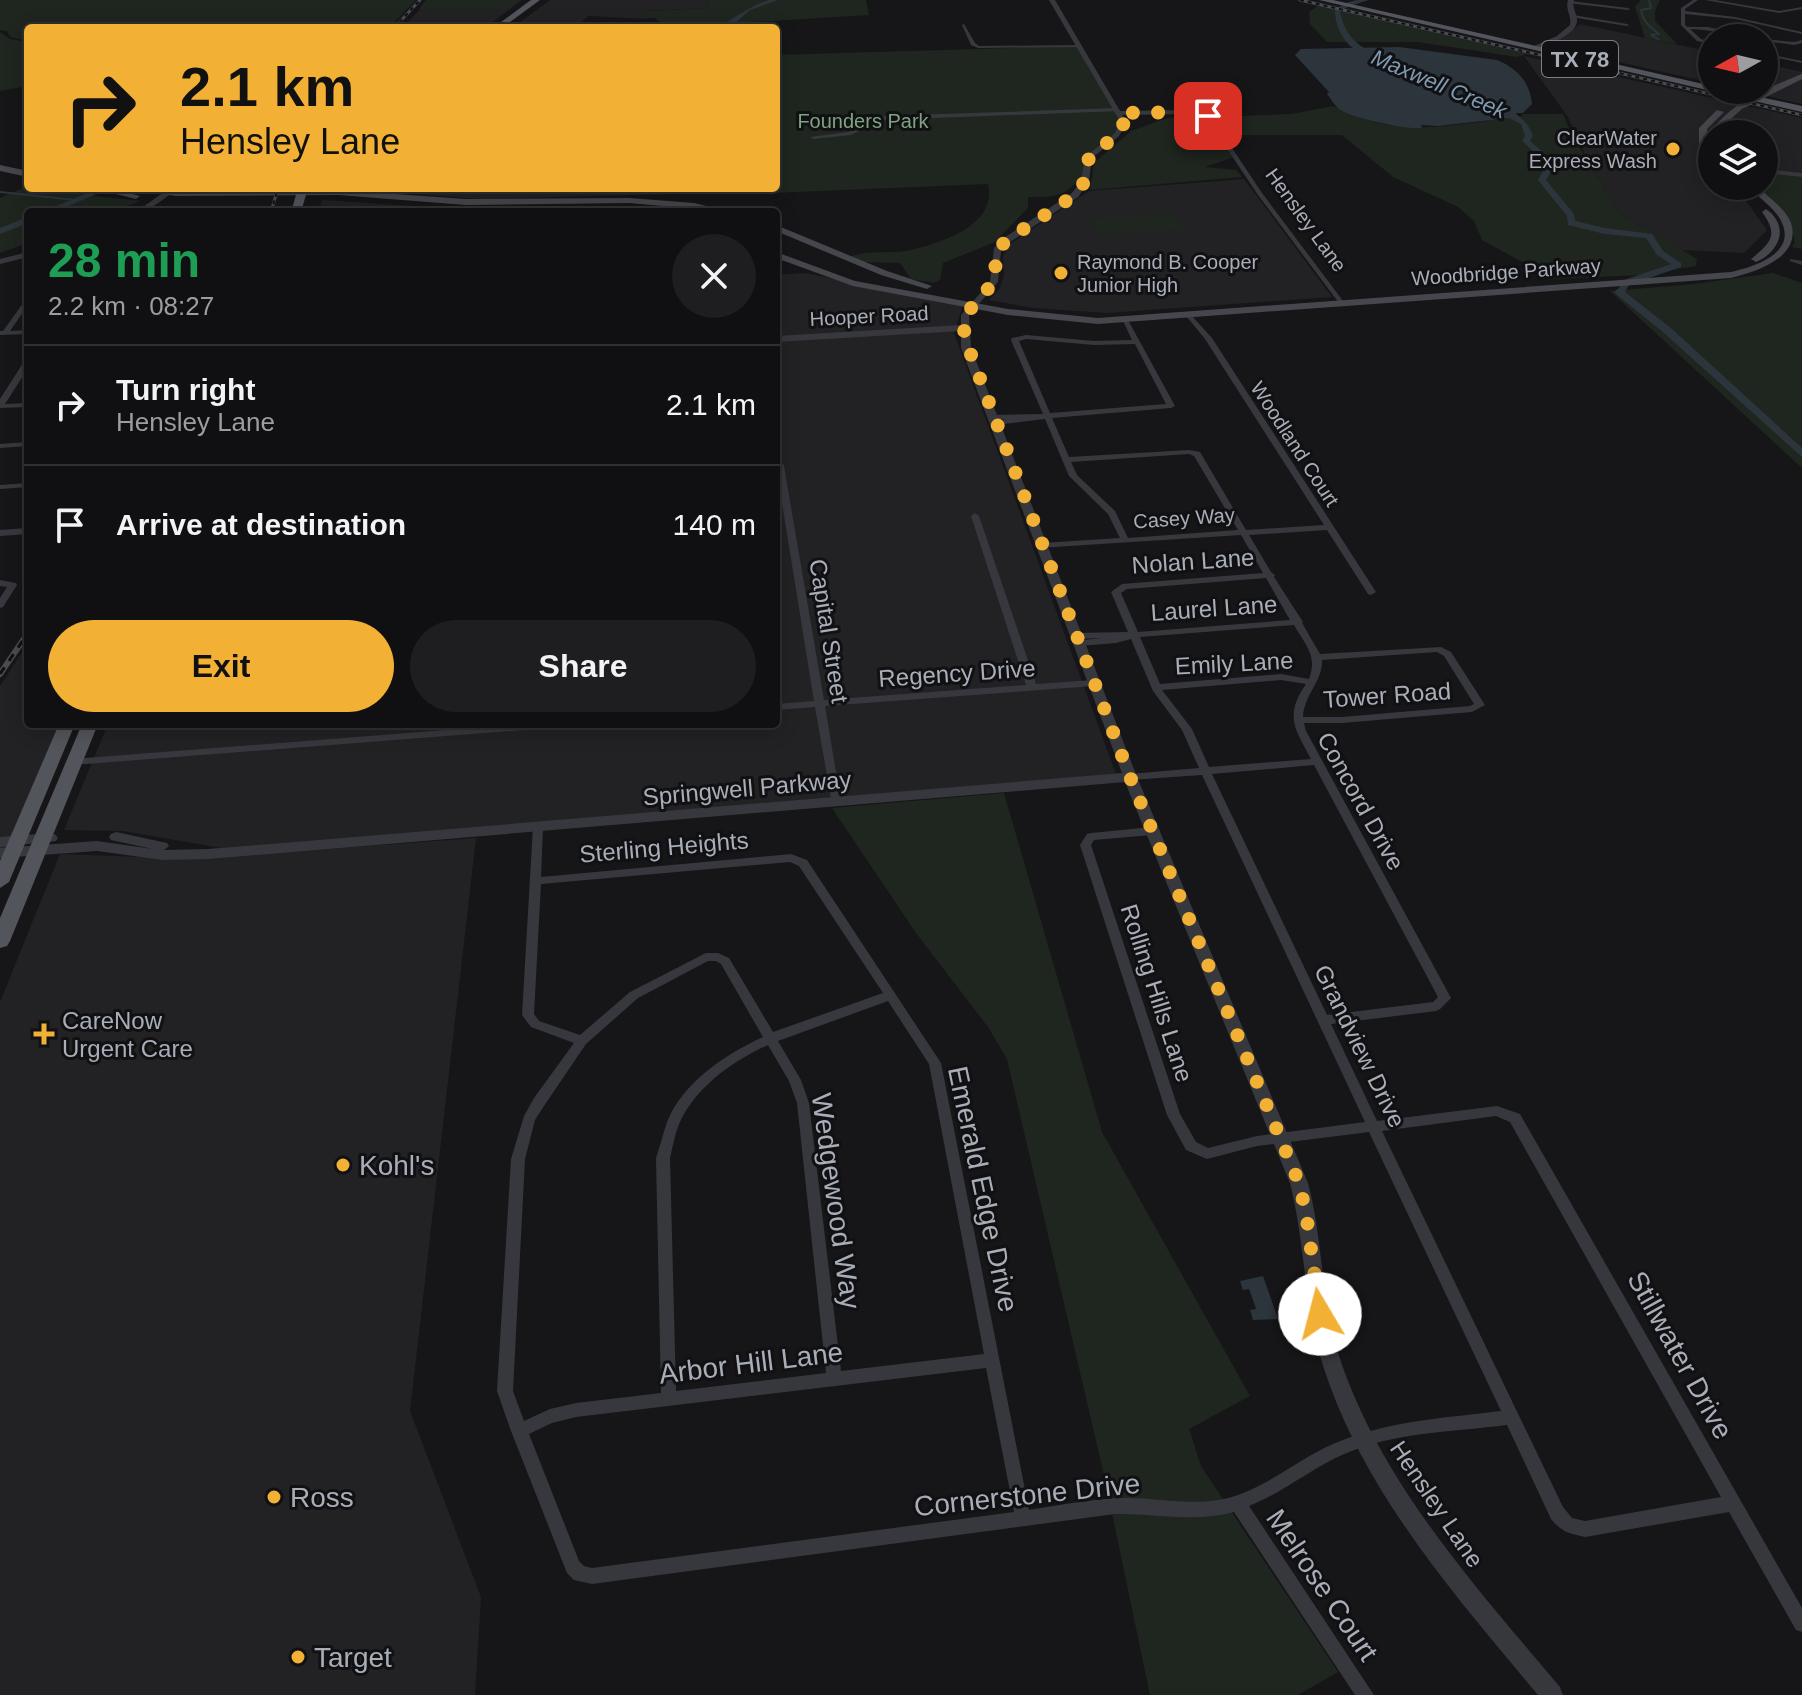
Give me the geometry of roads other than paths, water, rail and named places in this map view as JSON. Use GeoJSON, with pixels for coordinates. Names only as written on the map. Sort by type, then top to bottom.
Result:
{"type":"FeatureCollection","features":[{"type":"Feature","properties":{"kind":"main road"},"geometry":{"type":"LineString","coordinates":[[503,24],[536,0]]}},
{"type":"Feature","properties":{"kind":"main road"},"geometry":{"type":"LineString","coordinates":[[511,24],[544,0]]}},
{"type":"Feature","properties":{"kind":"main road","name":"TX 78"},"geometry":{"type":"LineString","coordinates":[[1323,0],[1698,83]]}},
{"type":"Feature","properties":{"kind":"main road","name":"TX 78"},"geometry":{"type":"LineString","coordinates":[[1534,46],[1698,85]]}},
{"type":"Feature","properties":{"kind":"main road"},"geometry":{"type":"LineString","coordinates":[[1778,81],[1802,64]]}},
{"type":"Feature","properties":{"kind":"main road"},"geometry":{"type":"LineString","coordinates":[[1627,70],[1676,76]]}},
{"type":"Feature","properties":{"kind":"main road"},"geometry":{"type":"LineString","coordinates":[[1786,76],[1800,77]]}},
{"type":"Feature","properties":{"kind":"main road"},"geometry":{"type":"LineString","coordinates":[[1778,86],[1800,77]]}},
{"type":"Feature","properties":{"kind":"main road","name":"TX 78"},"geometry":{"type":"LineString","coordinates":[[1778,100],[1802,107]]}},
{"type":"Feature","properties":{"kind":"main road"},"geometry":{"type":"LineString","coordinates":[[1710,120],[1738,104]]}},
{"type":"Feature","properties":{"kind":"main road"},"geometry":{"type":"LineString","coordinates":[[1712,117],[1723,120],[1745,104]]}},
{"type":"Feature","properties":{"kind":"main road"},"geometry":{"type":"LineString","coordinates":[[0,162],[24,167]]}},
{"type":"Feature","properties":{"kind":"main road"},"geometry":{"type":"LineString","coordinates":[[0,168],[24,173]]}},
{"type":"Feature","properties":{"kind":"main road"},"geometry":{"type":"LineString","coordinates":[[116,192],[220,201],[308,192],[466,204],[609,197],[666,201],[705,208]]}},
{"type":"Feature","properties":{"kind":"main road"},"geometry":{"type":"LineString","coordinates":[[145,192],[163,196]]}},
{"type":"Feature","properties":{"kind":"main road","name":"Woodbridge Parkway"},"geometry":{"type":"LineString","coordinates":[[1673,279],[1744,265],[1772,248],[1778,230],[1774,220],[1755,200]]}},
{"type":"Feature","properties":{"kind":"main road","name":"Woodbridge Parkway"},"geometry":{"type":"LineString","coordinates":[[780,256],[853,283],[1067,320],[1126,318],[1601,282],[1714,278],[1752,270],[1770,262],[1786,249],[1791,233],[1788,224],[1765,200]]}},
{"type":"Feature","properties":{"kind":"main road"},"geometry":{"type":"LineString","coordinates":[[547,201],[624,208]]}},
{"type":"Feature","properties":{"kind":"main road"},"geometry":{"type":"LineString","coordinates":[[658,208],[666,201]]}},
{"type":"Feature","properties":{"kind":"main road","name":"Woodbridge Parkway"},"geometry":{"type":"LineString","coordinates":[[780,230],[884,273],[974,302]]}},
{"type":"Feature","properties":{"kind":"main road"},"geometry":{"type":"LineString","coordinates":[[0,882],[8,846],[65,728]]}},
{"type":"Feature","properties":{"kind":"main road"},"geometry":{"type":"LineString","coordinates":[[0,941],[88,728]]}},
{"type":"Feature","properties":{"kind":"street"},"geometry":{"type":"LineString","coordinates":[[963,328],[965,315],[994,282],[994,259],[1001,245],[1075,195],[1085,181],[1089,157],[1117,135],[1124,123],[1052,0]]}},
{"type":"Feature","properties":{"kind":"street"},"geometry":{"type":"LineString","coordinates":[[1696,0],[1686,4],[1683,12],[1686,28],[1698,39]]}},
{"type":"Feature","properties":{"kind":"street"},"geometry":{"type":"LineString","coordinates":[[1707,0],[1781,12],[1802,8]]}},
{"type":"Feature","properties":{"kind":"street"},"geometry":{"type":"LineString","coordinates":[[1534,46],[1573,26],[1570,1],[1628,9]]}},
{"type":"Feature","properties":{"kind":"street"},"geometry":{"type":"LineString","coordinates":[[1683,12],[1735,18],[1802,33]]}},
{"type":"Feature","properties":{"kind":"street"},"geometry":{"type":"LineString","coordinates":[[1573,16],[1627,25]]}},
{"type":"Feature","properties":{"kind":"street"},"geometry":{"type":"LineString","coordinates":[[964,25],[973,44],[978,47],[1080,46]]}},
{"type":"Feature","properties":{"kind":"street"},"geometry":{"type":"LineString","coordinates":[[1686,28],[1698,28]]}},
{"type":"Feature","properties":{"kind":"street"},"geometry":{"type":"LineString","coordinates":[[1778,42],[1794,44],[1802,41]]}},
{"type":"Feature","properties":{"kind":"street"},"geometry":{"type":"LineString","coordinates":[[1778,58],[1802,64]]}},
{"type":"Feature","properties":{"kind":"street"},"geometry":{"type":"LineString","coordinates":[[813,137],[849,134],[881,118],[1119,112]]}},
{"type":"Feature","properties":{"kind":"street","name":"Hensley Lane"},"geometry":{"type":"LineString","coordinates":[[1119,112],[1192,112],[1208,116],[1260,194],[1341,302]]}},
{"type":"Feature","properties":{"kind":"street"},"geometry":{"type":"LineString","coordinates":[[1778,172],[1802,175]]}},
{"type":"Feature","properties":{"kind":"street"},"geometry":{"type":"LineString","coordinates":[[146,208],[163,196]]}},
{"type":"Feature","properties":{"kind":"street"},"geometry":{"type":"LineString","coordinates":[[0,262],[24,255]]}},
{"type":"Feature","properties":{"kind":"street"},"geometry":{"type":"LineString","coordinates":[[1792,260],[1802,263]]}},
{"type":"Feature","properties":{"kind":"street"},"geometry":{"type":"LineString","coordinates":[[3,333],[24,305]]}},
{"type":"Feature","properties":{"kind":"street","name":"Woodland Court"},"geometry":{"type":"LineString","coordinates":[[1197,313],[1208,338],[1371,592]]}},
{"type":"Feature","properties":{"kind":"street"},"geometry":{"type":"LineString","coordinates":[[994,420],[1170,407],[1126,318]]}},
{"type":"Feature","properties":{"kind":"street","name":"Hensley Lane"},"geometry":{"type":"LineString","coordinates":[[963,328],[966,348],[1130,777],[1303,1197],[1329,1355],[1391,1487],[1427,1540],[1552,1695]]}},
{"type":"Feature","properties":{"kind":"street","name":"Hooper Road"},"geometry":{"type":"LineString","coordinates":[[780,339],[963,328]]}},
{"type":"Feature","properties":{"kind":"street"},"geometry":{"type":"LineString","coordinates":[[3,333],[24,332]]}},
{"type":"Feature","properties":{"kind":"street"},"geometry":{"type":"LineString","coordinates":[[1125,540],[1112,513],[1079,484],[1065,460],[1015,340],[1100,344],[1136,342]]}},
{"type":"Feature","properties":{"kind":"street"},"geometry":{"type":"LineString","coordinates":[[0,406],[24,368]]}},
{"type":"Feature","properties":{"kind":"street"},"geometry":{"type":"LineString","coordinates":[[0,406],[24,405]]}},
{"type":"Feature","properties":{"kind":"street"},"geometry":{"type":"LineString","coordinates":[[0,446],[24,444]]}},
{"type":"Feature","properties":{"kind":"street"},"geometry":{"type":"LineString","coordinates":[[1065,460],[1195,453],[1271,575],[1317,657]]}},
{"type":"Feature","properties":{"kind":"street","name":"Capital Street"},"geometry":{"type":"LineString","coordinates":[[780,466],[836,802]]}},
{"type":"Feature","properties":{"kind":"street"},"geometry":{"type":"LineString","coordinates":[[0,487],[24,485]]}},
{"type":"Feature","properties":{"kind":"street"},"geometry":{"type":"LineString","coordinates":[[975,516],[1032,688]]}},
{"type":"Feature","properties":{"kind":"street","name":"Casey Way"},"geometry":{"type":"LineString","coordinates":[[1042,546],[1329,527]]}},
{"type":"Feature","properties":{"kind":"street"},"geometry":{"type":"LineString","coordinates":[[0,533],[24,531]]}},
{"type":"Feature","properties":{"kind":"street","name":"Nolan Lane"},"geometry":{"type":"LineString","coordinates":[[1118,588],[1271,575]]}},
{"type":"Feature","properties":{"kind":"street"},"geometry":{"type":"LineString","coordinates":[[0,583],[12,584],[0,605]]}},
{"type":"Feature","properties":{"kind":"street","name":"Grandview Drive"},"geometry":{"type":"LineString","coordinates":[[1118,588],[1116,592],[1157,687],[1187,729],[1557,1513],[1567,1525],[1585,1529],[1734,1503]]}},
{"type":"Feature","properties":{"kind":"street","name":"Laurel Lane"},"geometry":{"type":"LineString","coordinates":[[1078,640],[1298,622]]}},
{"type":"Feature","properties":{"kind":"street","name":"Tower Road"},"geometry":{"type":"LineString","coordinates":[[1297,720],[1342,720],[1479,707],[1479,702],[1456,666],[1442,650],[1317,657]]}},
{"type":"Feature","properties":{"kind":"street","name":"Concord Drive"},"geometry":{"type":"LineString","coordinates":[[1317,657],[1318,667],[1299,702],[1297,720],[1444,994],[1444,1002],[1436,1006],[1322,1020]]}},
{"type":"Feature","properties":{"kind":"street","name":"Emily Lane"},"geometry":{"type":"LineString","coordinates":[[1157,687],[1281,677],[1312,682]]}},
{"type":"Feature","properties":{"kind":"street","name":"Regency Drive"},"geometry":{"type":"LineString","coordinates":[[780,707],[1094,683]]}},
{"type":"Feature","properties":{"kind":"street"},"geometry":{"type":"LineString","coordinates":[[73,762],[481,728]]}},
{"type":"Feature","properties":{"kind":"street","name":"Springwell Parkway"},"geometry":{"type":"LineString","coordinates":[[8,846],[97,846],[163,855],[208,854],[1317,762]]}},
{"type":"Feature","properties":{"kind":"street"},"geometry":{"type":"LineString","coordinates":[[519,1431],[504,1383],[518,1159],[529,1120],[582,1041],[535,1024],[528,1015],[538,827]]}},
{"type":"Feature","properties":{"kind":"street","name":"Rolling Hills Lane"},"geometry":{"type":"LineString","coordinates":[[1152,831],[1088,839],[1085,845],[1174,1115],[1191,1146],[1201,1153],[1280,1138]]}},
{"type":"Feature","properties":{"kind":"street","name":"Sterling Heights"},"geometry":{"type":"LineString","coordinates":[[534,881],[798,859]]}},
{"type":"Feature","properties":{"kind":"street","name":"Emerald Edge Drive"},"geometry":{"type":"LineString","coordinates":[[798,859],[924,1044],[937,1071],[1023,1518]]}},
{"type":"Feature","properties":{"kind":"street","name":"Wedgewood Way"},"geometry":{"type":"LineString","coordinates":[[582,1041],[615,1008],[645,988],[706,957],[718,957],[725,961],[795,1080],[804,1109],[834,1379]]}},
{"type":"Feature","properties":{"kind":"street"},"geometry":{"type":"LineString","coordinates":[[669,1399],[663,1168],[669,1133],[689,1096],[708,1076],[742,1051],[891,995]]}},
{"type":"Feature","properties":{"kind":"street","name":"Stillwater Drive"},"geometry":{"type":"LineString","coordinates":[[1375,1126],[1497,1111],[1510,1114],[1519,1122],[1802,1624]]}},
{"type":"Feature","properties":{"kind":"street"},"geometry":{"type":"LineString","coordinates":[[1280,1138],[1375,1126]]}},
{"type":"Feature","properties":{"kind":"street","name":"Arbor Hill Lane"},"geometry":{"type":"LineString","coordinates":[[519,1431],[561,1413],[993,1360]]}},
{"type":"Feature","properties":{"kind":"street","name":"Cornerstone Drive"},"geometry":{"type":"LineString","coordinates":[[519,1431],[573,1567],[580,1574],[592,1576],[1115,1506],[1199,1510],[1237,1503],[1334,1451],[1367,1440],[1512,1417]]}},
{"type":"Feature","properties":{"kind":"street","name":"Melrose Court"},"geometry":{"type":"LineString","coordinates":[[1237,1503],[1365,1695]]}},
{"type":"Feature","properties":{"kind":"water"},"geometry":{"type":"Polygon","coordinates":[[[1399,47],[1497,60],[1521,76],[1532,104],[1523,113],[1516,113],[1518,117],[1421,125],[1422,128],[1379,123],[1339,109],[1327,94],[1329,92],[1295,55],[1301,49],[1399,47]]]}},
{"type":"Feature","properties":{"kind":"water"},"geometry":{"type":"Polygon","coordinates":[[[1263,1276],[1278,1319],[1253,1320],[1250,1310],[1256,1309],[1249,1289],[1243,1290],[1240,1281],[1263,1276]]]}},
{"type":"Feature","properties":{"kind":"waterway"},"geometry":{"type":"LineString","coordinates":[[731,24],[748,9],[775,0]]}},
{"type":"Feature","properties":{"kind":"waterway","name":"Maxwell Creek"},"geometry":{"type":"LineString","coordinates":[[1366,0],[1347,4],[1337,11],[1348,40],[1373,56]]}},
{"type":"Feature","properties":{"kind":"waterway"},"geometry":{"type":"LineString","coordinates":[[1649,0],[1651,8],[1641,10],[1645,21],[1659,34],[1651,35],[1658,39]]}},
{"type":"Feature","properties":{"kind":"waterway","name":"Maxwell Creek"},"geometry":{"type":"LineString","coordinates":[[1498,109],[1524,123],[1529,136],[1526,141],[1540,153],[1547,171],[1542,180],[1571,216],[1571,223],[1649,236],[1660,253],[1678,265],[1624,283],[1624,289],[1619,292],[1668,331],[1802,454]]}},
{"type":"Feature","properties":{"kind":"waterway"},"geometry":{"type":"LineString","coordinates":[[0,192],[76,200]]}},
{"type":"Feature","properties":{"kind":"waterway"},"geometry":{"type":"LineString","coordinates":[[57,208],[96,192]]}},
{"type":"Feature","properties":{"kind":"waterway"},"geometry":{"type":"LineString","coordinates":[[0,231],[24,222]]}},
{"type":"Feature","properties":{"kind":"railway"},"geometry":{"type":"LineString","coordinates":[[398,24],[420,0]]}},
{"type":"Feature","properties":{"kind":"railway"},"geometry":{"type":"LineString","coordinates":[[1300,0],[1802,115]]}},
{"type":"Feature","properties":{"kind":"railway"},"geometry":{"type":"LineString","coordinates":[[272,208],[277,192]]}},
{"type":"Feature","properties":{"kind":"railway"},"geometry":{"type":"LineString","coordinates":[[0,674],[24,639]]}},
{"type":"Feature","properties":{"kind":"place","name":"ClearWater Express Wash"},"geometry":{"type":"Point","coordinates":[1673,149]}},
{"type":"Feature","properties":{"kind":"place","name":"Raymond B. Cooper Junior High"},"geometry":{"type":"Point","coordinates":[1061,273]}},
{"type":"Feature","properties":{"kind":"place","name":"CareNow Urgent Care"},"geometry":{"type":"Point","coordinates":[44,1034]}},
{"type":"Feature","properties":{"kind":"place","name":"Kohl's"},"geometry":{"type":"Point","coordinates":[343,1165]}},
{"type":"Feature","properties":{"kind":"place","name":"Ross"},"geometry":{"type":"Point","coordinates":[274,1497]}},
{"type":"Feature","properties":{"kind":"place","name":"Target"},"geometry":{"type":"Point","coordinates":[298,1657]}},
{"type":"Feature","properties":{"kind":"park label","name":"Founders Park"},"geometry":{"type":"Point","coordinates":[863,121]}}]}
